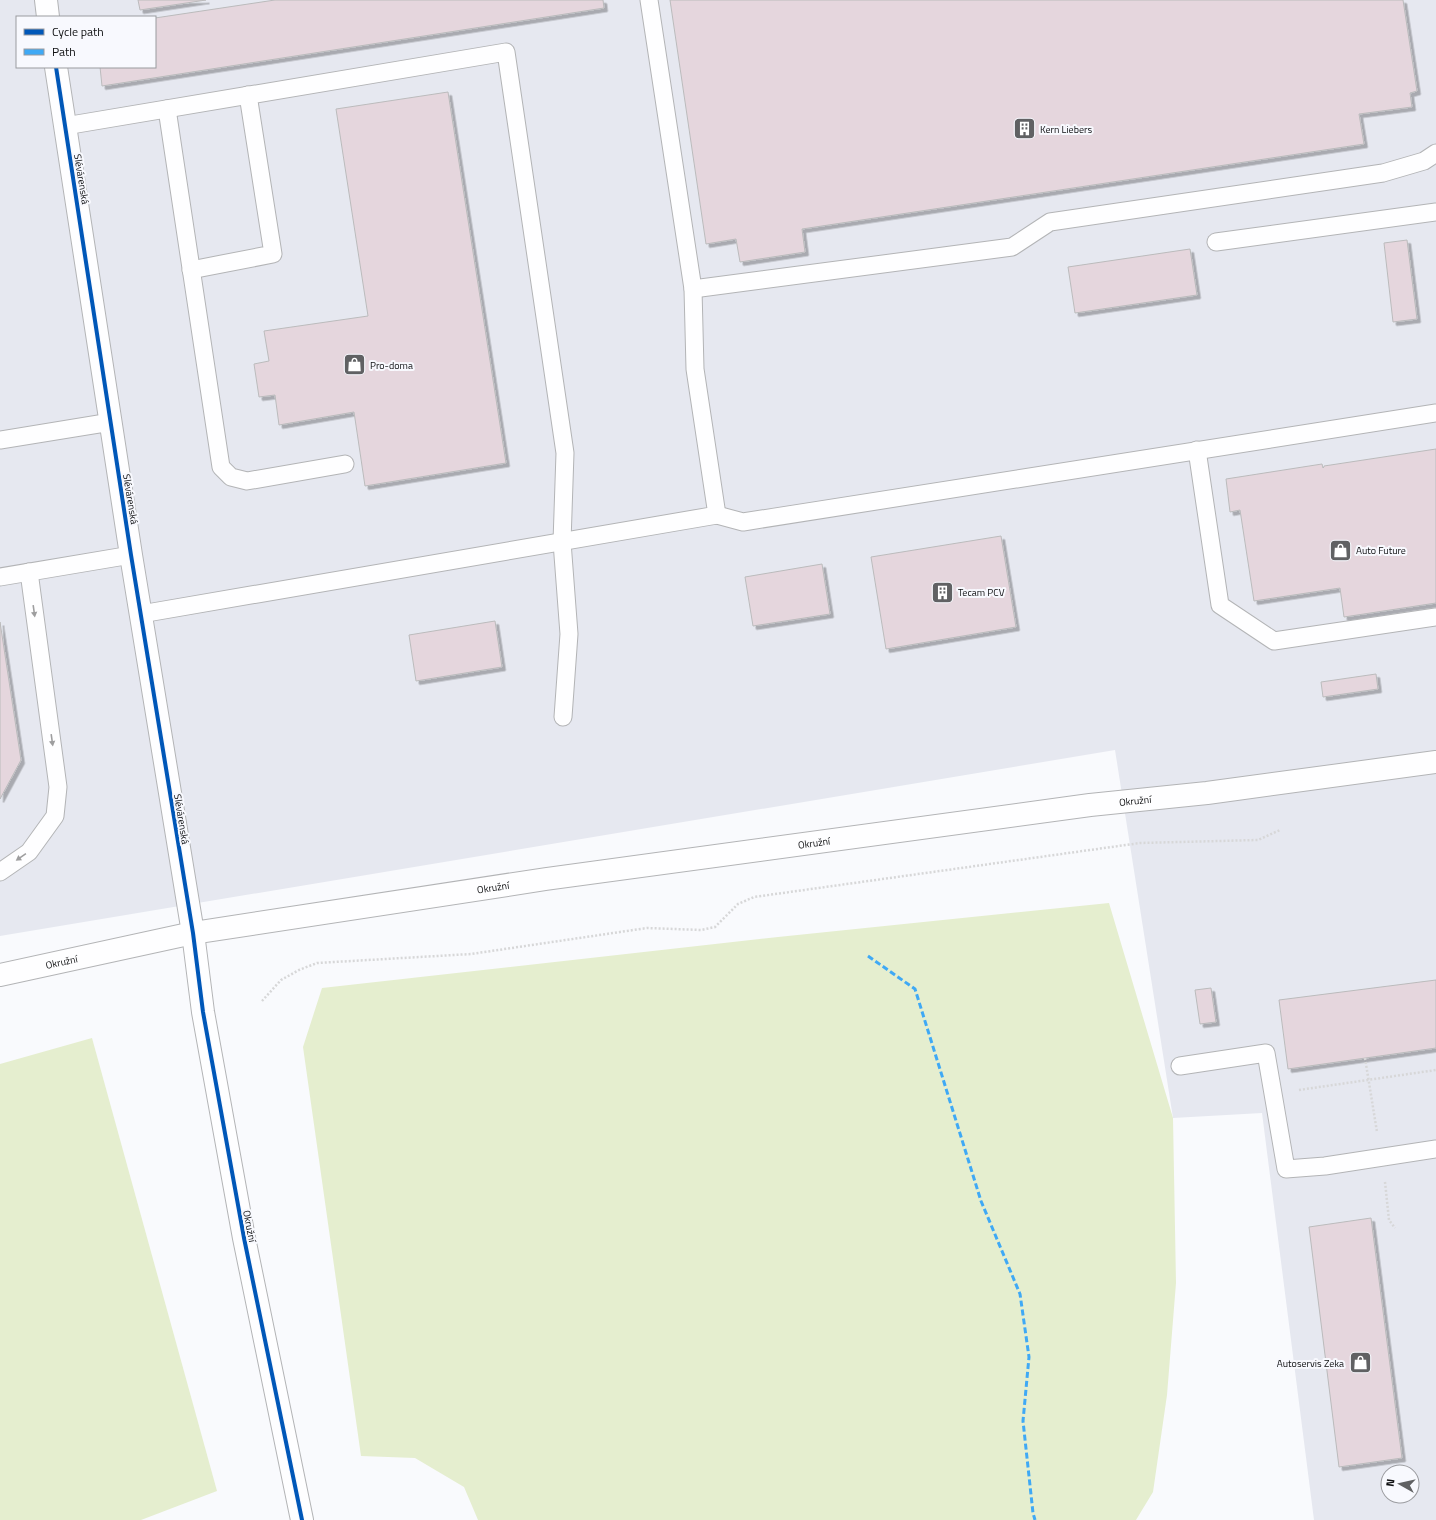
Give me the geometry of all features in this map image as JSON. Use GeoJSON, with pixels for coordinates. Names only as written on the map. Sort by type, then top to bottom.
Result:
{"type":"FeatureCollection","features":[{"type":"Feature","properties":{"kind":"street"},"geometry":{"type":"LineString","coordinates":[[46,0],[48,16]]}},
{"type":"Feature","properties":{"kind":"street","name":"Slévárenská"},"geometry":{"type":"LineString","coordinates":[[56,68],[131,556],[193,933]]}},
{"type":"Feature","properties":{"kind":"street","name":"Okružní"},"geometry":{"type":"LineString","coordinates":[[0,975],[193,933],[546,879],[1090,805],[1206,793],[1436,762]]}},
{"type":"Feature","properties":{"kind":"street","name":"Okružní"},"geometry":{"type":"LineString","coordinates":[[193,933],[203,1012],[244,1238],[302,1520]]}},
{"type":"Feature","properties":{"kind":"lane"},"geometry":{"type":"LineString","coordinates":[[649,0],[693,289],[695,369],[717,515]]}},
{"type":"Feature","properties":{"kind":"lane"},"geometry":{"type":"LineString","coordinates":[[65,126],[506,52],[565,453],[562,542],[569,634],[563,717]]}},
{"type":"Feature","properties":{"kind":"lane"},"geometry":{"type":"LineString","coordinates":[[191,270],[273,254],[248,95]]}},
{"type":"Feature","properties":{"kind":"lane"},"geometry":{"type":"LineString","coordinates":[[167,109],[221,467],[232,477],[247,481],[345,464]]}},
{"type":"Feature","properties":{"kind":"lane"},"geometry":{"type":"LineString","coordinates":[[693,289],[1012,247],[1050,222],[1383,173],[1424,162],[1436,153]]}},
{"type":"Feature","properties":{"kind":"lane"},"geometry":{"type":"LineString","coordinates":[[1216,242],[1435,216]]}},
{"type":"Feature","properties":{"kind":"lane"},"geometry":{"type":"LineString","coordinates":[[141,614],[717,515],[743,522],[1436,412]]}},
{"type":"Feature","properties":{"kind":"lane"},"geometry":{"type":"LineString","coordinates":[[0,440],[111,422]]}},
{"type":"Feature","properties":{"kind":"lane"},"geometry":{"type":"LineString","coordinates":[[1197,450],[1220,605],[1274,641],[1436,617]]}},
{"type":"Feature","properties":{"kind":"lane"},"geometry":{"type":"LineString","coordinates":[[0,577],[131,556]]}},
{"type":"Feature","properties":{"kind":"lane"},"geometry":{"type":"LineString","coordinates":[[0,872],[29,852],[55,816],[58,787],[29,572]]}},
{"type":"Feature","properties":{"kind":"lane"},"geometry":{"type":"LineString","coordinates":[[1180,1066],[1266,1053],[1286,1169],[1325,1166],[1436,1149]]}},
{"type":"Feature","properties":{"kind":"path"},"geometry":{"type":"LineString","coordinates":[[262,1001],[281,980],[317,962],[471,954],[647,928],[701,930],[715,927],[738,904],[754,897],[1140,844],[1258,840],[1280,830]]}},
{"type":"Feature","properties":{"kind":"path"},"geometry":{"type":"LineString","coordinates":[[1273,1094],[1436,1070]]}},
{"type":"Feature","properties":{"kind":"shaded area"},"geometry":{"type":"Polygon","coordinates":[[[0,0],[1436,0],[1436,1520],[1314,1520],[1262,1113],[1173,1118],[1115,750],[0,936],[0,0]]]}},
{"type":"Feature","properties":{"kind":"green space"},"geometry":{"type":"Polygon","coordinates":[[[1109,903],[1173,1118],[1176,1283],[1167,1395],[1153,1492],[1136,1520],[478,1520],[464,1487],[415,1458],[361,1456],[303,1047],[322,988],[778,937],[1109,903]]]}},
{"type":"Feature","properties":{"kind":"green space"},"geometry":{"type":"Polygon","coordinates":[[[92,1038],[217,1491],[141,1520],[0,1520],[0,1064],[92,1038]]]}},
{"type":"Feature","properties":{"kind":"building"},"geometry":{"type":"Polygon","coordinates":[[[138,0],[206,0],[140,10],[138,0]]]}},
{"type":"Feature","properties":{"kind":"building"},"geometry":{"type":"Polygon","coordinates":[[[275,0],[603,0],[604,8],[102,86],[100,68],[156,68],[156,18],[275,0]]]}},
{"type":"Feature","properties":{"kind":"building","name":"Kern Liebers"},"geometry":{"type":"Polygon","coordinates":[[[670,0],[1403,0],[1417,91],[1410,93],[1412,107],[1359,114],[1364,144],[802,229],[805,252],[740,262],[736,239],[706,244],[670,0]]]}},
{"type":"Feature","properties":{"kind":"building"},"geometry":{"type":"Polygon","coordinates":[[[448,92],[506,463],[365,486],[354,412],[279,425],[275,395],[259,397],[254,364],[269,361],[264,331],[368,316],[336,109],[448,92]]]}},
{"type":"Feature","properties":{"kind":"building"},"geometry":{"type":"Polygon","coordinates":[[[1407,240],[1417,319],[1393,322],[1384,243],[1407,240]]]}},
{"type":"Feature","properties":{"kind":"building"},"geometry":{"type":"Polygon","coordinates":[[[1190,249],[1197,295],[1075,313],[1068,267],[1190,249]]]}},
{"type":"Feature","properties":{"kind":"building","name":"Auto Future"},"geometry":{"type":"Polygon","coordinates":[[[1436,449],[1436,603],[1344,617],[1340,588],[1254,601],[1240,510],[1230,512],[1226,479],[1322,464],[1323,468],[1324,466],[1436,449]]]}},
{"type":"Feature","properties":{"kind":"building","name":"Tecam PCV"},"geometry":{"type":"Polygon","coordinates":[[[1001,536],[1016,627],[886,649],[871,557],[1001,536]]]}},
{"type":"Feature","properties":{"kind":"building"},"geometry":{"type":"Polygon","coordinates":[[[822,564],[830,614],[753,626],[745,577],[822,564]]]}},
{"type":"Feature","properties":{"kind":"building"},"geometry":{"type":"Polygon","coordinates":[[[495,621],[502,667],[416,681],[409,635],[495,621]]]}},
{"type":"Feature","properties":{"kind":"building"},"geometry":{"type":"Polygon","coordinates":[[[0,622],[21,760],[0,799],[0,622]]]}},
{"type":"Feature","properties":{"kind":"building"},"geometry":{"type":"Polygon","coordinates":[[[1376,674],[1378,689],[1323,697],[1321,682],[1376,674]]]}},
{"type":"Feature","properties":{"kind":"building"},"geometry":{"type":"Polygon","coordinates":[[[1436,980],[1436,1048],[1288,1069],[1279,1000],[1436,980]]]}},
{"type":"Feature","properties":{"kind":"building"},"geometry":{"type":"Polygon","coordinates":[[[1211,988],[1216,1022],[1200,1024],[1195,990],[1211,988]]]}},
{"type":"Feature","properties":{"kind":"building"},"geometry":{"type":"Polygon","coordinates":[[[1371,1218],[1402,1458],[1339,1467],[1309,1227],[1371,1218]]]}},
{"type":"Feature","properties":{"kind":"marked path"},"geometry":{"type":"LineString","coordinates":[[868,956],[915,989],[981,1201],[1020,1294],[1029,1357],[1023,1421],[1035,1520]]}},
{"type":"Feature","properties":{"kind":"cycle path"},"geometry":{"type":"LineString","coordinates":[[56,68],[131,555],[193,933],[203,1012],[244,1238],[302,1520]]}},
{"type":"Feature","properties":{"kind":"place","name":"Kern Liebers"},"geometry":{"type":"Point","coordinates":[1025,129]}},
{"type":"Feature","properties":{"kind":"place","name":"Pro-doma"},"geometry":{"type":"Point","coordinates":[354,365]}},
{"type":"Feature","properties":{"kind":"place","name":"Auto Future"},"geometry":{"type":"Point","coordinates":[1341,550]}},
{"type":"Feature","properties":{"kind":"place","name":"Tecam PCV"},"geometry":{"type":"Point","coordinates":[943,592]}},
{"type":"Feature","properties":{"kind":"place","name":"Autoservis Zeka"},"geometry":{"type":"Point","coordinates":[1360,1363]}}]}
